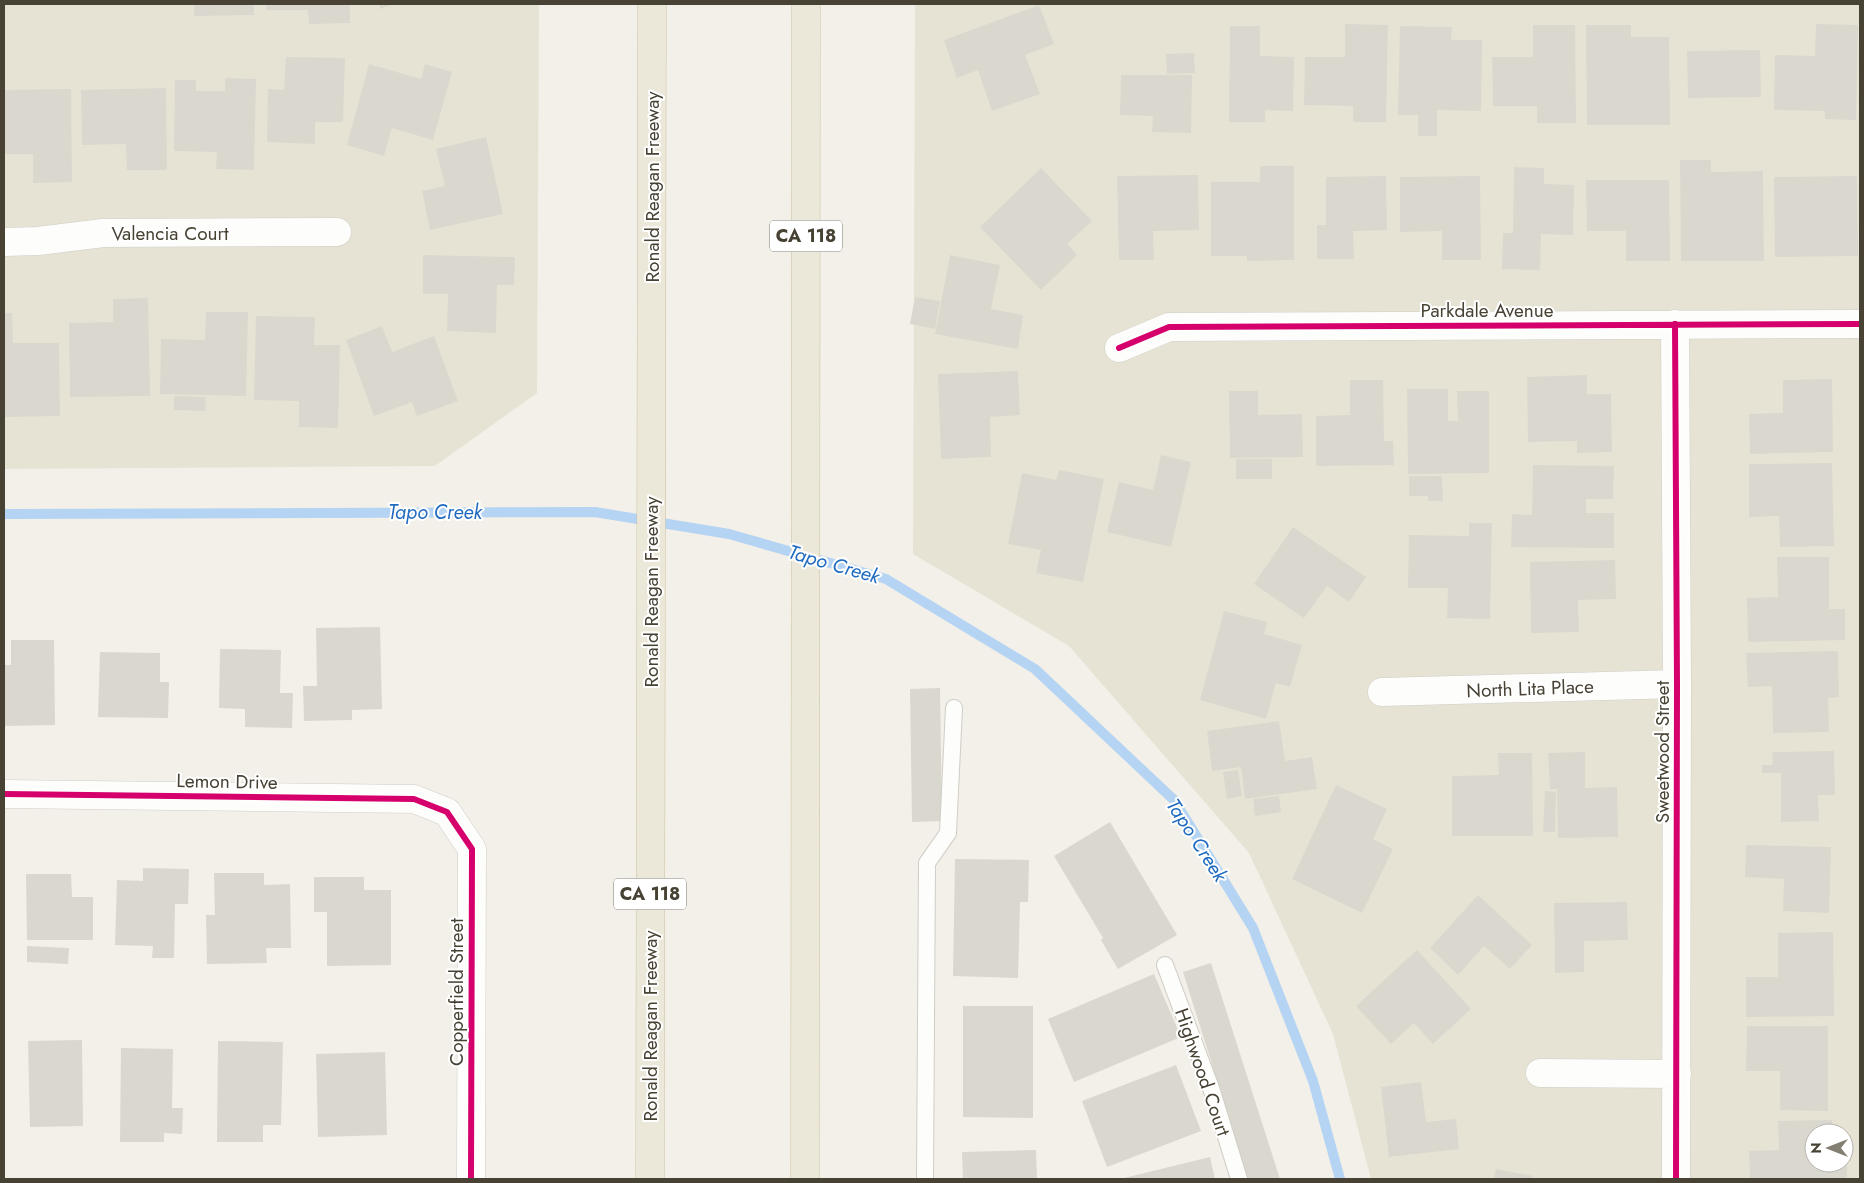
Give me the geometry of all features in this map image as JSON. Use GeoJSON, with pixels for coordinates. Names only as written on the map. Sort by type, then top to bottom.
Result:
{"type":"FeatureCollection","features":[{"type":"Feature","properties":{"kind":"highway","name":"Ronald Reagan Freeway"},"geometry":{"type":"LineString","coordinates":[[650,1179],[652,4]]}},
{"type":"Feature","properties":{"kind":"highway","name":"CA 118"},"geometry":{"type":"LineString","coordinates":[[805,1179],[806,4]]}},
{"type":"Feature","properties":{"kind":"street","name":"Valencia Court"},"geometry":{"type":"LineString","coordinates":[[4,242],[38,241],[103,233],[337,232]]}},
{"type":"Feature","properties":{"kind":"street","name":"Sweetwood Street"},"geometry":{"type":"LineString","coordinates":[[1675,324],[1677,684],[1676,1179]]}},
{"type":"Feature","properties":{"kind":"street","name":"Parkdale Avenue"},"geometry":{"type":"LineString","coordinates":[[1119,348],[1169,327],[1860,324]]}},
{"type":"Feature","properties":{"kind":"street","name":"North Lita Place"},"geometry":{"type":"LineString","coordinates":[[1382,692],[1677,684]]}},
{"type":"Feature","properties":{"kind":"street","name":"Lemon Drive"},"geometry":{"type":"LineString","coordinates":[[4,794],[414,798],[447,812]]}},
{"type":"Feature","properties":{"kind":"street","name":"Copperfield Street"},"geometry":{"type":"LineString","coordinates":[[447,812],[472,849],[470,1179]]}},
{"type":"Feature","properties":{"kind":"street"},"geometry":{"type":"LineString","coordinates":[[1540,1073],[1677,1074]]}},
{"type":"Feature","properties":{"kind":"lane"},"geometry":{"type":"LineString","coordinates":[[925,1179],[927,863],[948,833],[954,708]]}},
{"type":"Feature","properties":{"kind":"lane","name":"Highwood Court"},"geometry":{"type":"LineString","coordinates":[[1165,965],[1212,1092],[1240,1179]]}},
{"type":"Feature","properties":{"kind":"shaded area"},"geometry":{"type":"Polygon","coordinates":[[[4,4],[539,4],[537,393],[435,466],[4,469],[4,4]]]}},
{"type":"Feature","properties":{"kind":"shaded area"},"geometry":{"type":"Polygon","coordinates":[[[915,4],[1860,4],[1860,1179],[1371,1179],[1333,1034],[1249,853],[1069,646],[913,554],[915,4]]]}},
{"type":"Feature","properties":{"kind":"building"},"geometry":{"type":"Polygon","coordinates":[[[194,4],[254,4],[254,15],[194,16],[194,4]]]}},
{"type":"Feature","properties":{"kind":"building"},"geometry":{"type":"Polygon","coordinates":[[[266,4],[350,4],[350,23],[309,24],[308,10],[266,10],[266,4]]]}},
{"type":"Feature","properties":{"kind":"building"},"geometry":{"type":"Polygon","coordinates":[[[379,4],[394,4],[380,9],[379,4]]]}},
{"type":"Feature","properties":{"kind":"building"},"geometry":{"type":"Polygon","coordinates":[[[1039,5],[1054,44],[1025,55],[1040,94],[992,111],[978,70],[957,78],[944,40],[1039,5]]]}},
{"type":"Feature","properties":{"kind":"building"},"geometry":{"type":"Polygon","coordinates":[[[1345,24],[1388,25],[1386,122],[1353,122],[1353,106],[1304,105],[1305,57],[1345,57],[1345,24]]]}},
{"type":"Feature","properties":{"kind":"building"},"geometry":{"type":"Polygon","coordinates":[[[1816,24],[1858,25],[1856,120],[1825,119],[1825,111],[1774,110],[1775,55],[1815,56],[1816,24]]]}},
{"type":"Feature","properties":{"kind":"building"},"geometry":{"type":"Polygon","coordinates":[[[1533,25],[1575,25],[1576,123],[1537,123],[1537,106],[1493,106],[1492,57],[1533,57],[1533,25]]]}},
{"type":"Feature","properties":{"kind":"building"},"geometry":{"type":"Polygon","coordinates":[[[1586,25],[1631,25],[1631,37],[1669,37],[1670,125],[1587,125],[1586,25]]]}},
{"type":"Feature","properties":{"kind":"building"},"geometry":{"type":"Polygon","coordinates":[[[1230,26],[1260,26],[1260,56],[1294,57],[1293,111],[1265,110],[1265,122],[1229,122],[1230,26]]]}},
{"type":"Feature","properties":{"kind":"building"},"geometry":{"type":"Polygon","coordinates":[[[1400,26],[1452,27],[1451,40],[1482,40],[1481,111],[1437,110],[1437,136],[1418,136],[1418,115],[1398,115],[1400,26]]]}},
{"type":"Feature","properties":{"kind":"building"},"geometry":{"type":"Polygon","coordinates":[[[1760,50],[1761,97],[1688,98],[1687,51],[1760,50]]]}},
{"type":"Feature","properties":{"kind":"building"},"geometry":{"type":"Polygon","coordinates":[[[1194,53],[1195,73],[1167,74],[1166,54],[1194,53]]]}},
{"type":"Feature","properties":{"kind":"building"},"geometry":{"type":"Polygon","coordinates":[[[286,57],[345,58],[343,122],[315,122],[315,144],[267,142],[268,89],[284,90],[286,57]]]}},
{"type":"Feature","properties":{"kind":"building"},"geometry":{"type":"Polygon","coordinates":[[[369,64],[421,79],[425,64],[452,72],[433,140],[392,128],[384,156],[347,145],[369,64]]]}},
{"type":"Feature","properties":{"kind":"building"},"geometry":{"type":"Polygon","coordinates":[[[1121,75],[1192,75],[1191,133],[1152,132],[1153,116],[1120,115],[1121,75]]]}},
{"type":"Feature","properties":{"kind":"building"},"geometry":{"type":"Polygon","coordinates":[[[225,78],[256,79],[254,170],[216,169],[217,152],[174,151],[175,80],[196,80],[196,91],[225,91],[225,78]]]}},
{"type":"Feature","properties":{"kind":"building"},"geometry":{"type":"Polygon","coordinates":[[[166,88],[167,170],[127,170],[126,144],[82,145],[81,90],[166,88]]]}},
{"type":"Feature","properties":{"kind":"building"},"geometry":{"type":"Polygon","coordinates":[[[71,89],[72,182],[33,183],[33,154],[4,154],[4,90],[71,89]]]}},
{"type":"Feature","properties":{"kind":"building"},"geometry":{"type":"Polygon","coordinates":[[[486,137],[503,214],[430,230],[422,191],[445,186],[436,149],[486,137]]]}},
{"type":"Feature","properties":{"kind":"building"},"geometry":{"type":"Polygon","coordinates":[[[1680,160],[1711,160],[1711,172],[1763,171],[1764,261],[1681,261],[1680,160]]]}},
{"type":"Feature","properties":{"kind":"building"},"geometry":{"type":"Polygon","coordinates":[[[1260,166],[1294,166],[1294,260],[1247,261],[1247,256],[1211,256],[1211,182],[1260,182],[1260,166]]]}},
{"type":"Feature","properties":{"kind":"building"},"geometry":{"type":"Polygon","coordinates":[[[1514,167],[1544,168],[1544,184],[1574,185],[1573,235],[1541,234],[1540,270],[1502,269],[1503,233],[1513,233],[1514,167]]]}},
{"type":"Feature","properties":{"kind":"building"},"geometry":{"type":"Polygon","coordinates":[[[1041,168],[1092,221],[1067,244],[1077,255],[1041,290],[980,227],[1041,168]]]}},
{"type":"Feature","properties":{"kind":"building"},"geometry":{"type":"Polygon","coordinates":[[[1198,175],[1199,230],[1153,231],[1154,260],[1119,260],[1117,176],[1198,175]]]}},
{"type":"Feature","properties":{"kind":"building"},"geometry":{"type":"Polygon","coordinates":[[[1386,176],[1387,230],[1353,231],[1354,259],[1317,259],[1317,225],[1326,225],[1326,177],[1386,176]]]}},
{"type":"Feature","properties":{"kind":"building"},"geometry":{"type":"Polygon","coordinates":[[[1480,176],[1481,260],[1442,260],[1442,231],[1400,232],[1400,177],[1480,176]]]}},
{"type":"Feature","properties":{"kind":"building"},"geometry":{"type":"Polygon","coordinates":[[[1857,176],[1858,256],[1775,257],[1774,177],[1857,176]]]}},
{"type":"Feature","properties":{"kind":"building"},"geometry":{"type":"Polygon","coordinates":[[[1586,180],[1669,180],[1670,261],[1626,261],[1626,231],[1587,231],[1586,180]]]}},
{"type":"Feature","properties":{"kind":"building"},"geometry":{"type":"Polygon","coordinates":[[[423,255],[515,257],[514,285],[497,285],[496,333],[447,331],[448,294],[423,294],[423,255]]]}},
{"type":"Feature","properties":{"kind":"building"},"geometry":{"type":"Polygon","coordinates":[[[950,255],[1000,265],[991,309],[1023,315],[1018,349],[935,334],[950,255]]]}},
{"type":"Feature","properties":{"kind":"building"},"geometry":{"type":"Polygon","coordinates":[[[915,297],[940,301],[935,329],[910,324],[915,297]]]}},
{"type":"Feature","properties":{"kind":"building"},"geometry":{"type":"Polygon","coordinates":[[[148,298],[150,396],[70,397],[69,323],[113,322],[113,299],[148,298]]]}},
{"type":"Feature","properties":{"kind":"building"},"geometry":{"type":"Polygon","coordinates":[[[206,312],[248,312],[246,396],[160,394],[161,339],[205,340],[206,312]]]}},
{"type":"Feature","properties":{"kind":"building"},"geometry":{"type":"Polygon","coordinates":[[[4,313],[12,313],[13,343],[59,343],[60,416],[4,417],[4,313]]]}},
{"type":"Feature","properties":{"kind":"building"},"geometry":{"type":"Polygon","coordinates":[[[256,316],[315,317],[314,345],[340,345],[338,428],[299,427],[299,401],[254,400],[256,316]]]}},
{"type":"Feature","properties":{"kind":"building"},"geometry":{"type":"Polygon","coordinates":[[[382,326],[392,352],[434,336],[458,401],[417,416],[412,402],[374,416],[346,340],[382,326]]]}},
{"type":"Feature","properties":{"kind":"building"},"geometry":{"type":"Polygon","coordinates":[[[1018,371],[1020,415],[990,417],[991,457],[941,459],[938,374],[1018,371]]]}},
{"type":"Feature","properties":{"kind":"building"},"geometry":{"type":"Polygon","coordinates":[[[1587,375],[1587,394],[1611,394],[1612,452],[1577,453],[1577,441],[1528,442],[1527,377],[1587,375]]]}},
{"type":"Feature","properties":{"kind":"building"},"geometry":{"type":"Polygon","coordinates":[[[1832,379],[1833,452],[1750,454],[1749,414],[1783,413],[1783,380],[1832,379]]]}},
{"type":"Feature","properties":{"kind":"building"},"geometry":{"type":"Polygon","coordinates":[[[1350,380],[1383,380],[1384,441],[1393,441],[1394,465],[1316,466],[1316,416],[1350,415],[1350,380]]]}},
{"type":"Feature","properties":{"kind":"building"},"geometry":{"type":"Polygon","coordinates":[[[1407,389],[1448,389],[1448,421],[1458,421],[1457,391],[1489,391],[1489,473],[1408,474],[1407,389]]]}},
{"type":"Feature","properties":{"kind":"building"},"geometry":{"type":"Polygon","coordinates":[[[1229,391],[1258,391],[1258,415],[1302,414],[1303,457],[1230,458],[1229,391]]]}},
{"type":"Feature","properties":{"kind":"building"},"geometry":{"type":"Polygon","coordinates":[[[174,396],[206,397],[205,411],[174,410],[174,396]]]}},
{"type":"Feature","properties":{"kind":"building"},"geometry":{"type":"Polygon","coordinates":[[[1161,455],[1191,462],[1171,547],[1107,532],[1119,482],[1153,490],[1161,455]]]}},
{"type":"Feature","properties":{"kind":"building"},"geometry":{"type":"Polygon","coordinates":[[[1236,459],[1272,459],[1272,479],[1236,479],[1236,459]]]}},
{"type":"Feature","properties":{"kind":"building"},"geometry":{"type":"Polygon","coordinates":[[[1832,463],[1834,546],[1780,547],[1779,516],[1749,517],[1749,464],[1832,463]]]}},
{"type":"Feature","properties":{"kind":"building"},"geometry":{"type":"Polygon","coordinates":[[[1533,465],[1614,466],[1613,499],[1586,499],[1586,513],[1614,513],[1614,548],[1511,547],[1512,514],[1532,515],[1533,465]]]}},
{"type":"Feature","properties":{"kind":"building"},"geometry":{"type":"Polygon","coordinates":[[[1059,470],[1104,479],[1083,582],[1036,573],[1041,550],[1008,544],[1022,473],[1056,480],[1059,470]]]}},
{"type":"Feature","properties":{"kind":"building"},"geometry":{"type":"Polygon","coordinates":[[[1409,476],[1442,476],[1443,501],[1428,501],[1428,496],[1409,496],[1409,476]]]}},
{"type":"Feature","properties":{"kind":"building"},"geometry":{"type":"Polygon","coordinates":[[[1469,523],[1492,523],[1490,619],[1447,618],[1448,588],[1408,588],[1409,535],[1469,536],[1469,523]]]}},
{"type":"Feature","properties":{"kind":"building"},"geometry":{"type":"Polygon","coordinates":[[[1293,527],[1366,577],[1349,602],[1327,586],[1304,618],[1254,584],[1293,527]]]}},
{"type":"Feature","properties":{"kind":"building"},"geometry":{"type":"Polygon","coordinates":[[[1777,557],[1829,557],[1829,609],[1845,609],[1845,640],[1748,642],[1747,598],[1778,597],[1777,557]]]}},
{"type":"Feature","properties":{"kind":"building"},"geometry":{"type":"Polygon","coordinates":[[[1615,560],[1616,599],[1578,600],[1579,632],[1531,633],[1530,562],[1615,560]]]}},
{"type":"Feature","properties":{"kind":"building"},"geometry":{"type":"Polygon","coordinates":[[[1224,611],[1267,622],[1264,634],[1302,645],[1290,687],[1276,683],[1266,719],[1200,700],[1224,611]]]}},
{"type":"Feature","properties":{"kind":"building"},"geometry":{"type":"Polygon","coordinates":[[[380,627],[382,709],[352,710],[352,720],[304,721],[303,686],[317,686],[316,628],[380,627]]]}},
{"type":"Feature","properties":{"kind":"building"},"geometry":{"type":"Polygon","coordinates":[[[11,640],[54,640],[55,725],[4,726],[4,665],[11,665],[11,640]]]}},
{"type":"Feature","properties":{"kind":"building"},"geometry":{"type":"Polygon","coordinates":[[[220,649],[281,650],[280,693],[293,693],[292,728],[245,727],[245,709],[219,708],[220,649]]]}},
{"type":"Feature","properties":{"kind":"building"},"geometry":{"type":"Polygon","coordinates":[[[1838,651],[1839,697],[1828,698],[1829,732],[1773,733],[1772,686],[1748,687],[1746,653],[1838,651]]]}},
{"type":"Feature","properties":{"kind":"building"},"geometry":{"type":"Polygon","coordinates":[[[100,652],[160,653],[160,682],[169,682],[168,718],[98,717],[100,652]]]}},
{"type":"Feature","properties":{"kind":"building"},"geometry":{"type":"Polygon","coordinates":[[[940,688],[942,821],[912,822],[910,689],[940,688]]]}},
{"type":"Feature","properties":{"kind":"building"},"geometry":{"type":"Polygon","coordinates":[[[1279,721],[1285,761],[1312,757],[1317,789],[1245,799],[1241,767],[1212,771],[1207,731],[1279,721]]]}},
{"type":"Feature","properties":{"kind":"building"},"geometry":{"type":"Polygon","coordinates":[[[1834,751],[1835,795],[1818,795],[1819,821],[1781,822],[1781,773],[1762,773],[1762,765],[1773,765],[1772,752],[1834,751]]]}},
{"type":"Feature","properties":{"kind":"building"},"geometry":{"type":"Polygon","coordinates":[[[1585,752],[1585,788],[1617,787],[1618,837],[1558,838],[1557,789],[1550,789],[1548,753],[1585,752]]]}},
{"type":"Feature","properties":{"kind":"building"},"geometry":{"type":"Polygon","coordinates":[[[1498,753],[1532,753],[1533,836],[1452,836],[1452,776],[1499,775],[1498,753]]]}},
{"type":"Feature","properties":{"kind":"building"},"geometry":{"type":"Polygon","coordinates":[[[1238,770],[1242,796],[1227,799],[1223,772],[1238,770]]]}},
{"type":"Feature","properties":{"kind":"building"},"geometry":{"type":"Polygon","coordinates":[[[1336,785],[1387,809],[1373,839],[1393,849],[1362,913],[1292,879],[1336,785]]]}},
{"type":"Feature","properties":{"kind":"building"},"geometry":{"type":"Polygon","coordinates":[[[1545,791],[1556,792],[1555,832],[1543,832],[1545,791]]]}},
{"type":"Feature","properties":{"kind":"building"},"geometry":{"type":"Polygon","coordinates":[[[1279,796],[1281,812],[1255,816],[1253,799],[1279,796]]]}},
{"type":"Feature","properties":{"kind":"building"},"geometry":{"type":"Polygon","coordinates":[[[1110,822],[1177,935],[1118,969],[1101,940],[1103,938],[1054,856],[1110,822]]]}},
{"type":"Feature","properties":{"kind":"building"},"geometry":{"type":"Polygon","coordinates":[[[1746,845],[1831,847],[1829,913],[1783,911],[1784,879],[1745,877],[1746,845]]]}},
{"type":"Feature","properties":{"kind":"building"},"geometry":{"type":"Polygon","coordinates":[[[955,859],[1029,860],[1028,902],[1020,902],[1018,978],[953,976],[955,859]]]}},
{"type":"Feature","properties":{"kind":"building"},"geometry":{"type":"Polygon","coordinates":[[[143,868],[189,869],[188,904],[175,904],[174,958],[152,958],[153,946],[115,945],[117,880],[143,881],[143,868]]]}},
{"type":"Feature","properties":{"kind":"building"},"geometry":{"type":"Polygon","coordinates":[[[214,873],[264,873],[264,885],[290,884],[291,948],[266,948],[267,963],[207,964],[206,915],[215,915],[214,873]]]}},
{"type":"Feature","properties":{"kind":"building"},"geometry":{"type":"Polygon","coordinates":[[[26,874],[71,874],[72,897],[93,897],[93,940],[27,940],[26,874]]]}},
{"type":"Feature","properties":{"kind":"building"},"geometry":{"type":"Polygon","coordinates":[[[314,877],[364,877],[364,890],[391,890],[391,965],[327,966],[327,912],[314,912],[314,877]]]}},
{"type":"Feature","properties":{"kind":"building"},"geometry":{"type":"Polygon","coordinates":[[[1478,895],[1532,945],[1510,969],[1484,946],[1458,975],[1430,948],[1478,895]]]}},
{"type":"Feature","properties":{"kind":"building"},"geometry":{"type":"Polygon","coordinates":[[[1627,902],[1628,940],[1584,941],[1584,972],[1555,973],[1554,903],[1627,902]]]}},
{"type":"Feature","properties":{"kind":"building"},"geometry":{"type":"Polygon","coordinates":[[[1833,932],[1834,1016],[1746,1017],[1746,977],[1778,977],[1778,933],[1833,932]]]}},
{"type":"Feature","properties":{"kind":"building"},"geometry":{"type":"Polygon","coordinates":[[[27,946],[69,948],[68,964],[27,962],[27,946]]]}},
{"type":"Feature","properties":{"kind":"building"},"geometry":{"type":"Polygon","coordinates":[[[1417,950],[1471,1009],[1433,1044],[1414,1023],[1391,1044],[1356,1006],[1417,950]]]}},
{"type":"Feature","properties":{"kind":"building"},"geometry":{"type":"Polygon","coordinates":[[[1211,963],[1280,1179],[1248,1179],[1183,972],[1211,963]]]}},
{"type":"Feature","properties":{"kind":"building"},"geometry":{"type":"Polygon","coordinates":[[[1154,974],[1181,1037],[1074,1082],[1048,1019],[1154,974]]]}},
{"type":"Feature","properties":{"kind":"building"},"geometry":{"type":"Polygon","coordinates":[[[963,1006],[1033,1006],[1033,1118],[963,1117],[963,1006]]]}},
{"type":"Feature","properties":{"kind":"building"},"geometry":{"type":"Polygon","coordinates":[[[1747,1026],[1828,1026],[1828,1111],[1780,1110],[1780,1071],[1746,1071],[1747,1026]]]}},
{"type":"Feature","properties":{"kind":"building"},"geometry":{"type":"Polygon","coordinates":[[[82,1040],[83,1126],[30,1127],[28,1041],[82,1040]]]}},
{"type":"Feature","properties":{"kind":"building"},"geometry":{"type":"Polygon","coordinates":[[[218,1041],[283,1042],[281,1125],[263,1125],[263,1142],[217,1142],[218,1041]]]}},
{"type":"Feature","properties":{"kind":"building"},"geometry":{"type":"Polygon","coordinates":[[[121,1048],[173,1049],[172,1108],[183,1108],[182,1134],[164,1133],[164,1142],[120,1142],[121,1048]]]}},
{"type":"Feature","properties":{"kind":"building"},"geometry":{"type":"Polygon","coordinates":[[[385,1052],[387,1135],[318,1137],[316,1054],[385,1052]]]}},
{"type":"Feature","properties":{"kind":"building"},"geometry":{"type":"Polygon","coordinates":[[[1176,1065],[1201,1131],[1107,1167],[1082,1101],[1176,1065]]]}},
{"type":"Feature","properties":{"kind":"building"},"geometry":{"type":"Polygon","coordinates":[[[1421,1082],[1426,1122],[1456,1119],[1459,1149],[1389,1157],[1381,1087],[1421,1082]]]}},
{"type":"Feature","properties":{"kind":"building"},"geometry":{"type":"Polygon","coordinates":[[[1832,1120],[1832,1123],[1804,1123],[1804,1173],[1847,1173],[1847,1179],[1750,1179],[1749,1151],[1779,1150],[1778,1121],[1832,1120]]]}},
{"type":"Feature","properties":{"kind":"building"},"geometry":{"type":"Polygon","coordinates":[[[1036,1150],[1037,1179],[963,1179],[962,1152],[1036,1150]]]}},
{"type":"Feature","properties":{"kind":"building"},"geometry":{"type":"Polygon","coordinates":[[[1210,1157],[1215,1179],[1120,1179],[1210,1157]]]}},
{"type":"Feature","properties":{"kind":"building"},"geometry":{"type":"Polygon","coordinates":[[[1496,1169],[1533,1176],[1532,1179],[1494,1179],[1496,1169]]]}},
{"type":"Feature","properties":{"kind":"waterway","name":"Tapo Creek"},"geometry":{"type":"LineString","coordinates":[[4,514],[595,512],[729,534],[886,579],[1035,669],[1174,800],[1253,928],[1313,1081],[1340,1179]]}},
{"type":"Feature","properties":{"kind":"cycle path"},"geometry":{"type":"LineString","coordinates":[[1675,324],[1677,684],[1676,1179]]}},
{"type":"Feature","properties":{"kind":"cycle path"},"geometry":{"type":"LineString","coordinates":[[1119,348],[1169,327],[1860,324]]}},
{"type":"Feature","properties":{"kind":"cycle path"},"geometry":{"type":"LineString","coordinates":[[4,794],[414,799],[447,812],[472,849],[471,1179]]}}]}
